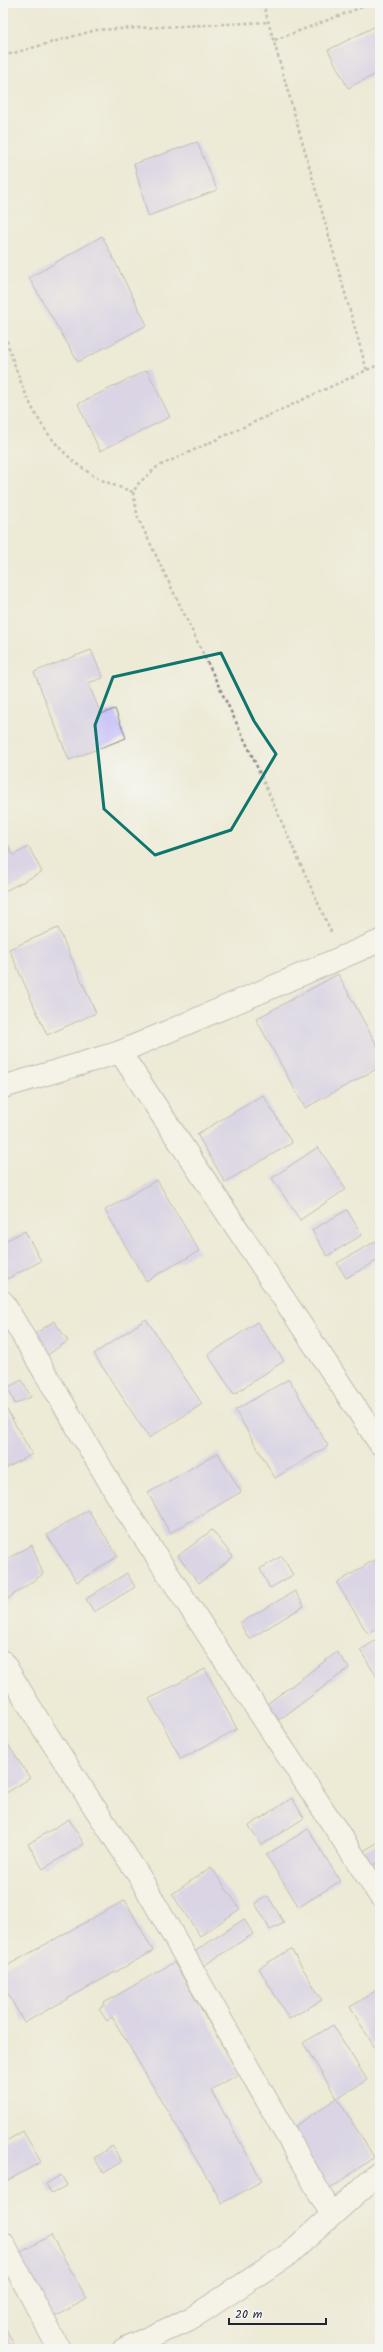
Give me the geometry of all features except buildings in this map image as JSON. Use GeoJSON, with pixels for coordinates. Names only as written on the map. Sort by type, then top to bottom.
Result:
{"type":"FeatureCollection","features":[{"type":"Feature","properties":{"kind":"street"},"geometry":{"type":"LineString","coordinates":[[3,1087],[120,1052],[342,957],[377,948]]}},
{"type":"Feature","properties":{"kind":"street"},"geometry":{"type":"LineString","coordinates":[[120,1052],[380,1444]]}},
{"type":"Feature","properties":{"kind":"street"},"geometry":{"type":"LineString","coordinates":[[3,1302],[126,1510],[380,1896]]}},
{"type":"Feature","properties":{"kind":"street"},"geometry":{"type":"LineString","coordinates":[[3,1662],[40,1725],[141,1879],[332,2216]]}},
{"type":"Feature","properties":{"kind":"street"},"geometry":{"type":"LineString","coordinates":[[124,2349],[192,2318],[289,2254],[380,2172]]}},
{"type":"Feature","properties":{"kind":"street"},"geometry":{"type":"LineString","coordinates":[[3,2243],[59,2349]]}},
{"type":"Feature","properties":{"kind":"path"},"geometry":{"type":"LineString","coordinates":[[263,3],[275,40],[367,370]]}},
{"type":"Feature","properties":{"kind":"path"},"geometry":{"type":"LineString","coordinates":[[275,40],[373,3]]}},
{"type":"Feature","properties":{"kind":"path"},"geometry":{"type":"LineString","coordinates":[[3,56],[96,30],[269,22]]}},
{"type":"Feature","properties":{"kind":"path"},"geometry":{"type":"LineString","coordinates":[[3,329],[17,376],[41,427],[70,457],[91,474],[133,492]]}},
{"type":"Feature","properties":{"kind":"path"},"geometry":{"type":"LineString","coordinates":[[342,957],[250,749],[138,518],[133,492],[139,483],[157,468],[380,364]]}},
{"type":"Feature","properties":{"kind":"highlighted area"},"geometry":{"type":"Polygon","coordinates":[[[221,653],[254,721],[276,754],[231,830],[155,855],[104,809],[95,725],[113,677],[221,653]]]}}]}
